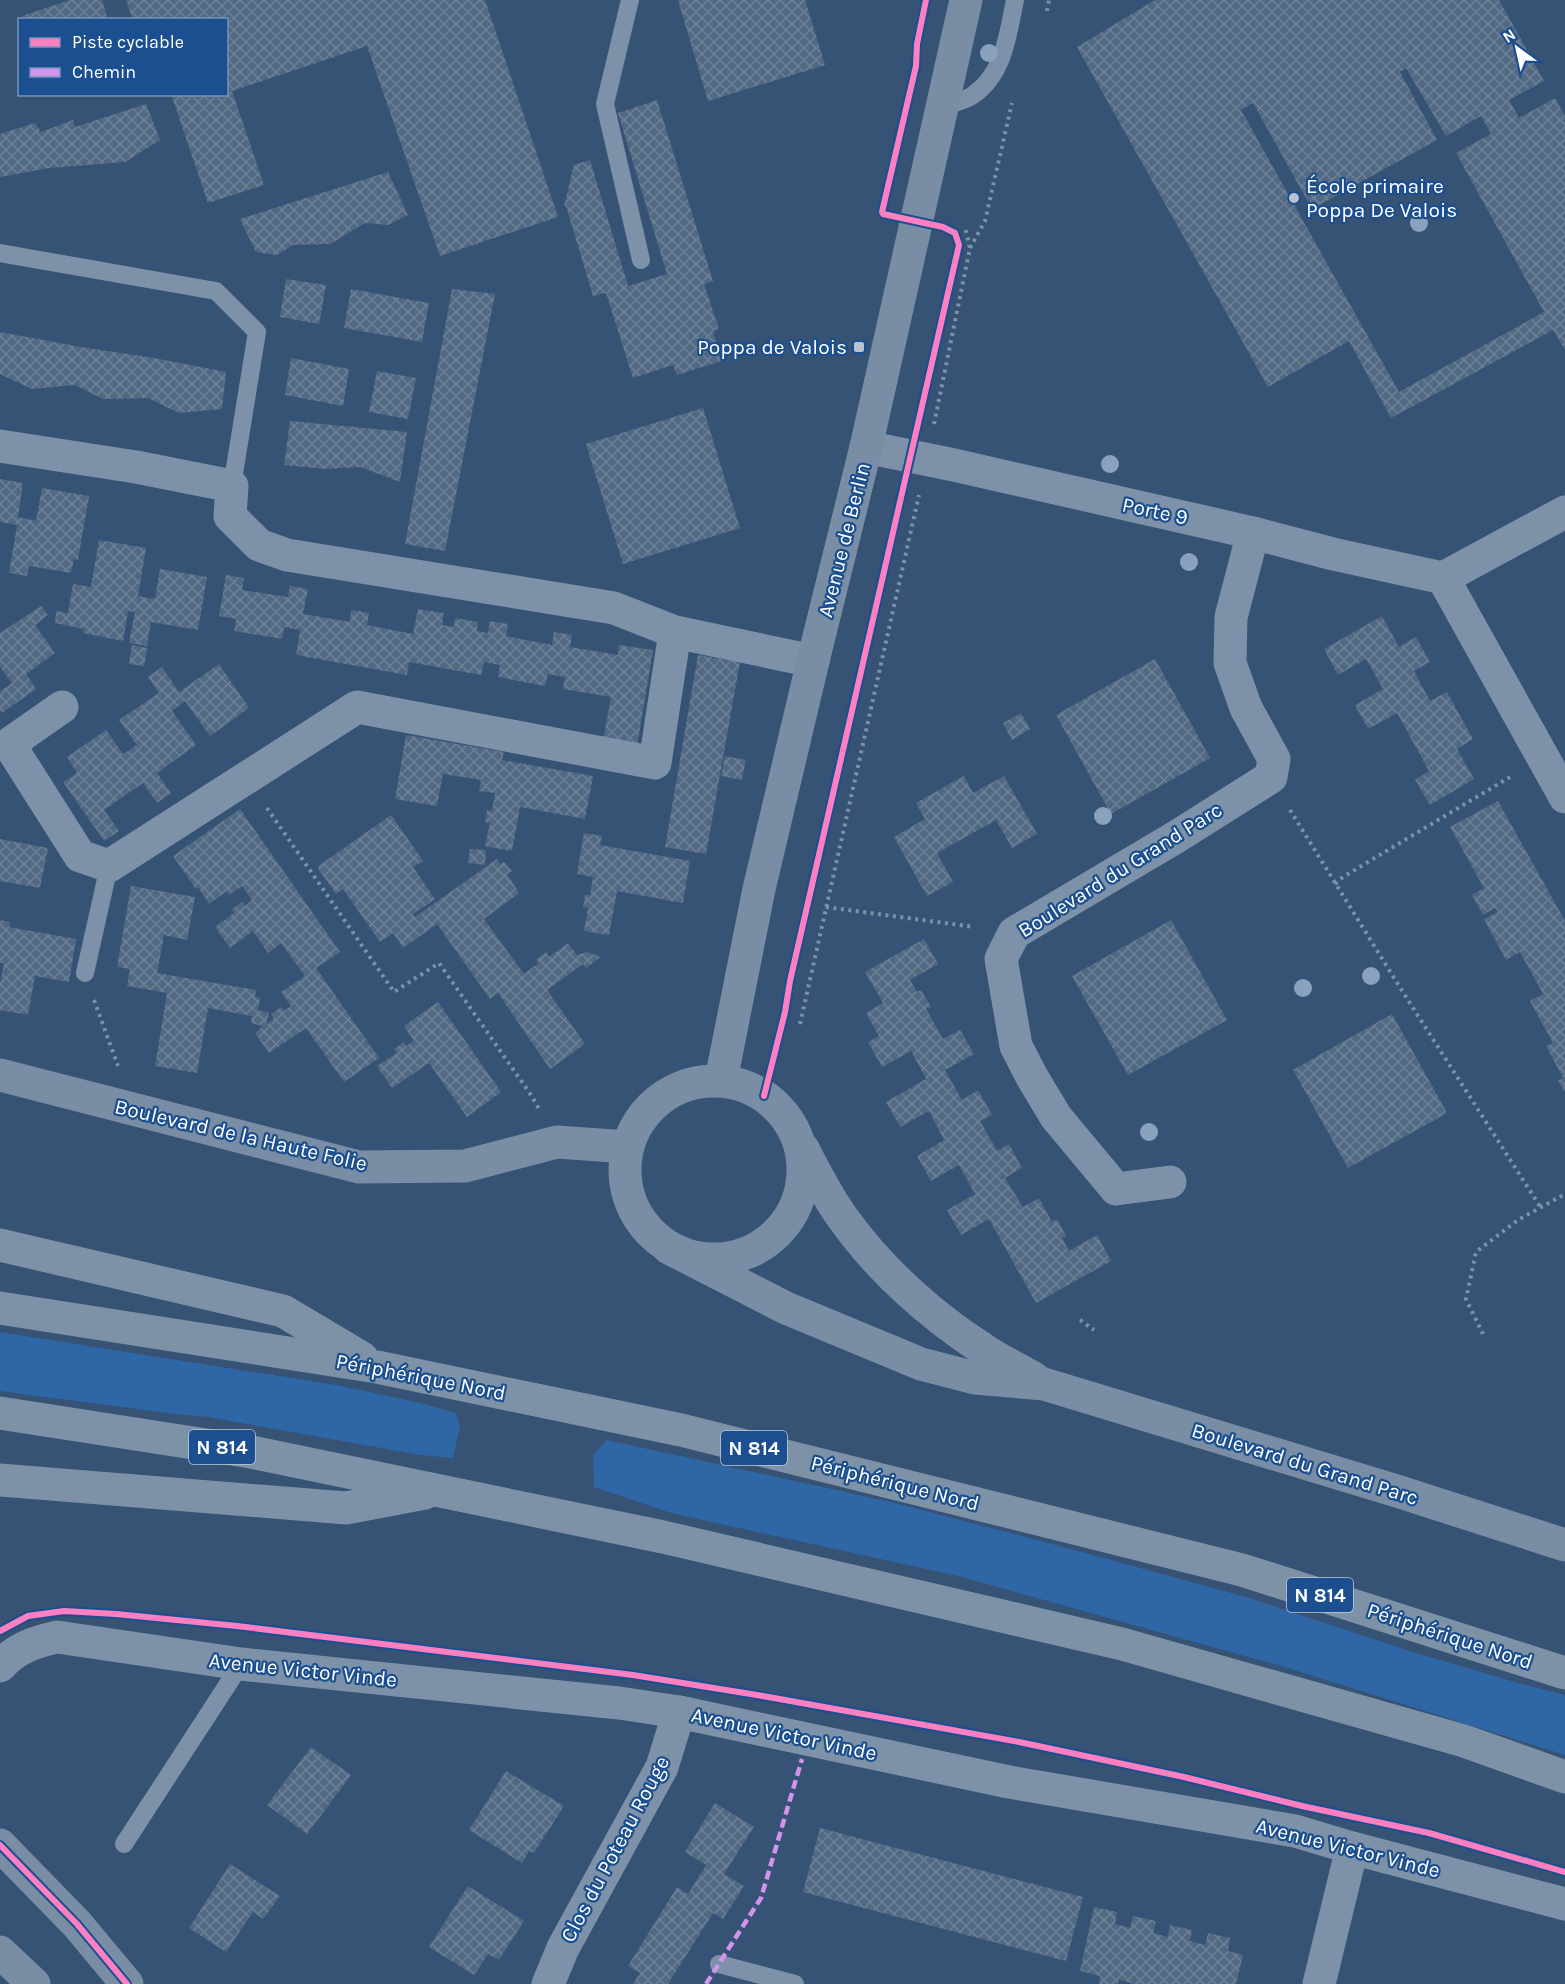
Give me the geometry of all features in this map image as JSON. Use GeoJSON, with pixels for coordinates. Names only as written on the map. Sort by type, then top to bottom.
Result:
{"type":"FeatureCollection","features":[{"type":"Feature","properties":{"kind":"highway","name":"N 814"},"geometry":{"type":"LineString","coordinates":[[0,1245],[283,1311],[377,1367]]}},
{"type":"Feature","properties":{"kind":"highway","name":"Périphérique Nord"},"geometry":{"type":"LineString","coordinates":[[0,1308],[377,1367],[681,1430],[1242,1570],[1565,1673]]}},
{"type":"Feature","properties":{"kind":"highway","name":"N 814"},"geometry":{"type":"LineString","coordinates":[[0,1413],[251,1452],[663,1537],[1122,1644],[1464,1741],[1565,1777]]}},
{"type":"Feature","properties":{"kind":"highway","name":"N 814"},"geometry":{"type":"LineString","coordinates":[[0,1480],[345,1508],[442,1490]]}},
{"type":"Feature","properties":{"kind":"street","name":"Avenue de Berlin"},"geometry":{"type":"LineString","coordinates":[[721,1080],[759,889],[867,447],[966,0]]}},
{"type":"Feature","properties":{"kind":"street"},"geometry":{"type":"LineString","coordinates":[[0,446],[136,467],[232,486],[230,516],[259,545],[287,555],[615,608],[675,632],[813,661]]}},
{"type":"Feature","properties":{"kind":"street","name":"Porte 9"},"geometry":{"type":"LineString","coordinates":[[867,447],[1443,578]]}},
{"type":"Feature","properties":{"kind":"street"},"geometry":{"type":"LineString","coordinates":[[1565,512],[1443,578],[1565,797]]}},
{"type":"Feature","properties":{"kind":"street"},"geometry":{"type":"LineString","coordinates":[[1253,533],[1231,617],[1230,663],[1246,708],[1274,759],[1271,777]]}},
{"type":"Feature","properties":{"kind":"street"},"geometry":{"type":"LineString","coordinates":[[62,707],[9,744],[80,856],[109,866],[357,707],[655,763],[675,632]]}},
{"type":"Feature","properties":{"kind":"street","name":"Boulevard du Grand Parc"},"geometry":{"type":"LineString","coordinates":[[1170,1182],[1116,1189],[1056,1117],[1016,1046],[1001,959],[1014,933],[1176,837],[1271,777]]}},
{"type":"Feature","properties":{"kind":"street","name":"Boulevard de la Haute Folie"},"geometry":{"type":"LineString","coordinates":[[0,1075],[359,1167],[465,1166],[557,1142],[627,1147]]}},
{"type":"Feature","properties":{"kind":"street"},"geometry":{"type":"LineString","coordinates":[[721,1080],[744,1085],[764,1096],[780,1109],[792,1126],[800,1145],[803,1164],[800,1193],[789,1219],[761,1246],[725,1259],[706,1259],[669,1248],[654,1237],[642,1223],[632,1207],[626,1189],[624,1169],[627,1147],[634,1128],[646,1111],[662,1097],[680,1087],[700,1081],[721,1080]]}},
{"type":"Feature","properties":{"kind":"street","name":"Boulevard du Grand Parc"},"geometry":{"type":"LineString","coordinates":[[800,1145],[842,1217],[877,1261],[893,1277],[946,1322],[983,1349],[1044,1384]]}},
{"type":"Feature","properties":{"kind":"street","name":"Boulevard du Grand Parc"},"geometry":{"type":"LineString","coordinates":[[669,1248],[786,1308],[921,1364],[975,1378],[1044,1384],[1400,1492],[1565,1545]]}},
{"type":"Feature","properties":{"kind":"street","name":"Avenue Victor Vinde"},"geometry":{"type":"LineString","coordinates":[[0,1666],[16,1652],[33,1642],[57,1637],[241,1664],[619,1703],[679,1712],[1009,1782],[1295,1831],[1565,1904]]}},
{"type":"Feature","properties":{"kind":"street","name":"Clos du Poteau Rouge"},"geometry":{"type":"LineString","coordinates":[[548,1984],[563,1948],[662,1767],[679,1712]]}},
{"type":"Feature","properties":{"kind":"street"},"geometry":{"type":"LineString","coordinates":[[0,1845],[77,1924],[127,1984]]}},
{"type":"Feature","properties":{"kind":"street"},"geometry":{"type":"LineString","coordinates":[[1319,1984],[1352,1848]]}},
{"type":"Feature","properties":{"kind":"street"},"geometry":{"type":"LineString","coordinates":[[0,1952],[34,1984]]}},
{"type":"Feature","properties":{"kind":"lane"},"geometry":{"type":"LineString","coordinates":[[630,0],[605,104],[641,260]]}},
{"type":"Feature","properties":{"kind":"lane"},"geometry":{"type":"LineString","coordinates":[[943,107],[973,96],[992,76],[1004,54],[1015,0]]}},
{"type":"Feature","properties":{"kind":"lane"},"geometry":{"type":"LineString","coordinates":[[0,253],[216,291],[257,332],[232,486]]}},
{"type":"Feature","properties":{"kind":"lane"},"geometry":{"type":"LineString","coordinates":[[85,974],[109,866]]}},
{"type":"Feature","properties":{"kind":"lane"},"geometry":{"type":"LineString","coordinates":[[124,1844],[241,1664]]}},
{"type":"Feature","properties":{"kind":"lane"},"geometry":{"type":"LineString","coordinates":[[718,1964],[795,1984]]}},
{"type":"Feature","properties":{"kind":"path"},"geometry":{"type":"LineString","coordinates":[[933,428],[970,248],[985,221],[1012,101]]}},
{"type":"Feature","properties":{"kind":"path"},"geometry":{"type":"LineString","coordinates":[[965,227],[970,248]]}},
{"type":"Feature","properties":{"kind":"path"},"geometry":{"type":"LineString","coordinates":[[800,1024],[919,494]]}},
{"type":"Feature","properties":{"kind":"path"},"geometry":{"type":"LineString","coordinates":[[1335,884],[1342,877],[1518,772]]}},
{"type":"Feature","properties":{"kind":"path"},"geometry":{"type":"LineString","coordinates":[[1271,777],[1335,884],[1541,1208]]}},
{"type":"Feature","properties":{"kind":"path"},"geometry":{"type":"LineString","coordinates":[[246,778],[394,992],[439,963],[544,1117]]}},
{"type":"Feature","properties":{"kind":"path"},"geometry":{"type":"LineString","coordinates":[[826,907],[1014,933]]}},
{"type":"Feature","properties":{"kind":"path"},"geometry":{"type":"LineString","coordinates":[[85,974],[133,1109]]}},
{"type":"Feature","properties":{"kind":"path"},"geometry":{"type":"LineString","coordinates":[[1484,1334],[1466,1299],[1476,1252],[1518,1220],[1565,1194]]}},
{"type":"Feature","properties":{"kind":"path"},"geometry":{"type":"LineString","coordinates":[[1080,1320],[1094,1330]]}},
{"type":"Feature","properties":{"kind":"shaded area"},"geometry":{"type":"Polygon","coordinates":[[[0,1332],[336,1385],[421,1403],[456,1413],[460,1426],[453,1458],[420,1455],[208,1417],[0,1391],[0,1332]]]}},
{"type":"Feature","properties":{"kind":"shaded area"},"geometry":{"type":"Polygon","coordinates":[[[607,1440],[891,1502],[1056,1545],[1246,1597],[1413,1652],[1565,1695],[1565,1755],[1288,1668],[958,1576],[671,1513],[594,1487],[593,1455],[607,1440]]]}},
{"type":"Feature","properties":{"kind":"building"},"geometry":{"type":"Polygon","coordinates":[[[70,0],[102,0],[107,18],[22,18],[22,16],[70,0]]]}},
{"type":"Feature","properties":{"kind":"building"},"geometry":{"type":"Polygon","coordinates":[[[126,0],[485,0],[558,217],[440,256],[367,46],[232,91],[264,185],[208,203],[172,96],[228,96],[228,18],[132,18],[126,0]]]}},
{"type":"Feature","properties":{"kind":"building"},"geometry":{"type":"Polygon","coordinates":[[[678,0],[805,0],[825,65],[708,101],[678,0]]]}},
{"type":"Feature","properties":{"kind":"building"},"geometry":{"type":"Polygon","coordinates":[[[1155,0],[1499,0],[1544,81],[1509,100],[1519,118],[1555,98],[1565,116],[1565,350],[1553,330],[1391,418],[1349,341],[1268,387],[1077,47],[1155,0]],[[1406,68],[1400,72],[1437,140],[1312,209],[1253,103],[1241,110],[1399,392],[1544,312],[1456,153],[1491,134],[1481,116],[1446,136],[1406,68]]]}},
{"type":"Feature","properties":{"kind":"building"},"geometry":{"type":"Polygon","coordinates":[[[657,100],[713,281],[704,284],[719,329],[713,331],[721,361],[677,375],[673,365],[633,378],[606,293],[593,296],[566,206],[564,206],[574,165],[590,160],[628,286],[667,274],[618,113],[657,100]]]}},
{"type":"Feature","properties":{"kind":"building"},"geometry":{"type":"Polygon","coordinates":[[[146,104],[160,140],[125,162],[49,168],[0,177],[0,134],[35,123],[41,132],[73,120],[75,127],[146,104]]]}},
{"type":"Feature","properties":{"kind":"building"},"geometry":{"type":"Polygon","coordinates":[[[388,172],[408,215],[388,225],[365,223],[330,244],[293,245],[277,255],[256,252],[240,219],[388,172]]]}},
{"type":"Feature","properties":{"kind":"building"},"geometry":{"type":"Polygon","coordinates":[[[286,279],[326,285],[319,324],[280,317],[286,279]]]}},
{"type":"Feature","properties":{"kind":"building"},"geometry":{"type":"Polygon","coordinates":[[[351,289],[429,303],[422,342],[344,328],[351,289]]]}},
{"type":"Feature","properties":{"kind":"building"},"geometry":{"type":"Polygon","coordinates":[[[452,289],[495,294],[445,551],[405,544],[452,289]]]}},
{"type":"Feature","properties":{"kind":"building"},"geometry":{"type":"Polygon","coordinates":[[[0,332],[226,372],[222,409],[179,413],[148,398],[103,399],[75,385],[32,389],[0,374],[0,332]]]}},
{"type":"Feature","properties":{"kind":"building"},"geometry":{"type":"Polygon","coordinates":[[[291,358],[349,369],[343,406],[285,395],[291,358]]]}},
{"type":"Feature","properties":{"kind":"building"},"geometry":{"type":"Polygon","coordinates":[[[377,371],[416,378],[408,419],[369,412],[377,371]]]}},
{"type":"Feature","properties":{"kind":"building"},"geometry":{"type":"Polygon","coordinates":[[[703,408],[740,528],[623,564],[586,444],[703,408]]]}},
{"type":"Feature","properties":{"kind":"building"},"geometry":{"type":"Polygon","coordinates":[[[290,421],[407,432],[400,482],[360,467],[325,469],[284,465],[290,421]]]}},
{"type":"Feature","properties":{"kind":"building"},"geometry":{"type":"Polygon","coordinates":[[[0,479],[23,483],[18,517],[36,521],[42,488],[89,496],[78,560],[74,559],[71,573],[29,566],[27,576],[9,573],[17,525],[0,522],[0,479]]]}},
{"type":"Feature","properties":{"kind":"building"},"geometry":{"type":"Polygon","coordinates":[[[99,540],[146,548],[138,596],[155,599],[160,569],[207,577],[198,630],[151,622],[147,646],[129,643],[135,612],[128,611],[123,641],[83,633],[84,629],[55,623],[56,611],[68,613],[73,584],[91,587],[99,540]]]}},
{"type":"Feature","properties":{"kind":"building"},"geometry":{"type":"Polygon","coordinates":[[[226,575],[244,578],[242,590],[288,597],[290,586],[308,589],[303,614],[350,622],[351,610],[369,613],[367,625],[413,634],[418,609],[444,613],[442,625],[454,627],[455,618],[478,622],[477,631],[488,633],[490,621],[508,624],[506,636],[552,645],[554,632],[572,635],[570,647],[618,655],[619,645],[653,650],[636,752],[602,746],[611,697],[563,689],[565,677],[548,674],[545,686],[498,677],[500,665],[484,662],[481,675],[409,662],[407,675],[296,655],[300,630],[284,627],[282,639],[234,631],[236,619],[219,616],[226,575]]]}},
{"type":"Feature","properties":{"kind":"building"},"geometry":{"type":"Polygon","coordinates":[[[41,606],[48,615],[35,625],[55,653],[26,674],[36,689],[2,713],[0,711],[0,691],[12,683],[0,667],[0,633],[41,606]]]}},
{"type":"Feature","properties":{"kind":"building"},"geometry":{"type":"Polygon","coordinates":[[[1382,616],[1399,647],[1416,637],[1430,662],[1414,671],[1430,701],[1447,692],[1473,739],[1457,749],[1474,779],[1430,805],[1415,780],[1429,771],[1397,713],[1368,729],[1355,705],[1383,689],[1366,659],[1338,675],[1324,649],[1382,616]]]}},
{"type":"Feature","properties":{"kind":"building"},"geometry":{"type":"Polygon","coordinates":[[[132,645],[147,648],[144,666],[129,664],[132,645]]]}},
{"type":"Feature","properties":{"kind":"building"},"geometry":{"type":"Polygon","coordinates":[[[698,655],[740,662],[706,854],[665,847],[698,655]]]}},
{"type":"Feature","properties":{"kind":"building"},"geometry":{"type":"Polygon","coordinates":[[[1155,659],[1210,758],[1111,814],[1056,715],[1155,659]]]}},
{"type":"Feature","properties":{"kind":"building"},"geometry":{"type":"Polygon","coordinates":[[[219,664],[249,708],[210,736],[185,701],[172,711],[196,745],[157,773],[171,793],[157,803],[143,783],[104,810],[119,831],[104,841],[63,782],[77,773],[67,757],[106,730],[123,754],[137,745],[119,720],[159,693],[148,677],[162,667],[179,692],[219,664]]]}},
{"type":"Feature","properties":{"kind":"building"},"geometry":{"type":"Polygon","coordinates":[[[1021,713],[1030,729],[1012,740],[1003,723],[1021,713]]]}},
{"type":"Feature","properties":{"kind":"building"},"geometry":{"type":"Polygon","coordinates":[[[406,735],[504,752],[502,760],[593,776],[585,819],[520,807],[512,851],[485,846],[490,823],[485,822],[487,810],[492,811],[495,793],[479,791],[481,780],[443,774],[437,806],[395,799],[406,735]]]}},
{"type":"Feature","properties":{"kind":"building"},"geometry":{"type":"Polygon","coordinates":[[[725,756],[746,760],[742,780],[721,776],[725,756]]]}},
{"type":"Feature","properties":{"kind":"building"},"geometry":{"type":"Polygon","coordinates":[[[964,776],[973,793],[1004,776],[1037,834],[1012,848],[996,820],[937,853],[953,882],[927,896],[894,837],[925,819],[916,803],[964,776]]]}},
{"type":"Feature","properties":{"kind":"building"},"geometry":{"type":"Polygon","coordinates":[[[1498,801],[1565,921],[1565,1092],[1558,1081],[1563,1078],[1546,1046],[1553,1043],[1530,1001],[1543,994],[1520,952],[1506,960],[1484,919],[1498,912],[1495,908],[1483,915],[1472,895],[1484,888],[1450,827],[1498,801]]]}},
{"type":"Feature","properties":{"kind":"building"},"geometry":{"type":"Polygon","coordinates":[[[240,809],[340,952],[316,968],[379,1058],[344,1082],[306,1028],[269,1053],[255,1033],[263,1026],[251,1023],[252,1016],[208,1008],[197,1073],[155,1066],[167,993],[127,986],[130,969],[117,967],[131,886],[195,897],[187,940],[164,935],[157,973],[256,990],[255,997],[260,998],[258,1010],[269,1013],[266,1025],[274,1018],[271,1014],[281,1007],[284,1011],[291,1006],[281,992],[305,976],[281,943],[268,953],[253,931],[230,948],[215,927],[234,913],[232,909],[242,902],[245,906],[252,900],[242,886],[229,895],[227,891],[209,904],[173,856],[240,809]]]}},
{"type":"Feature","properties":{"kind":"building"},"geometry":{"type":"Polygon","coordinates":[[[391,815],[423,861],[413,867],[435,899],[413,914],[415,917],[497,859],[500,864],[504,862],[512,871],[507,874],[519,893],[484,919],[524,974],[539,963],[536,960],[546,952],[549,957],[568,943],[577,955],[587,952],[601,957],[586,968],[583,964],[547,990],[585,1044],[550,1069],[498,993],[490,999],[437,924],[403,948],[393,933],[380,942],[343,889],[336,894],[317,867],[391,815]]]}},
{"type":"Feature","properties":{"kind":"building"},"geometry":{"type":"Polygon","coordinates":[[[584,833],[602,836],[600,845],[690,861],[683,903],[617,891],[609,935],[584,931],[588,908],[583,907],[585,895],[590,895],[593,877],[577,874],[584,833]]]}},
{"type":"Feature","properties":{"kind":"building"},"geometry":{"type":"Polygon","coordinates":[[[0,839],[48,848],[40,888],[0,881],[0,839]]]}},
{"type":"Feature","properties":{"kind":"building"},"geometry":{"type":"Polygon","coordinates":[[[470,849],[486,850],[485,865],[468,863],[470,849]]]}},
{"type":"Feature","properties":{"kind":"building"},"geometry":{"type":"Polygon","coordinates":[[[0,920],[10,922],[9,927],[76,939],[69,982],[35,976],[28,1015],[0,1010],[0,984],[4,963],[0,963],[0,920]]]}},
{"type":"Feature","properties":{"kind":"building"},"geometry":{"type":"Polygon","coordinates":[[[1171,920],[1227,1020],[1128,1075],[1072,976],[1171,920]]]}},
{"type":"Feature","properties":{"kind":"building"},"geometry":{"type":"Polygon","coordinates":[[[924,939],[938,964],[910,980],[917,992],[921,990],[931,1007],[926,1009],[943,1039],[960,1030],[974,1054],[945,1070],[962,1100],[978,1090],[992,1115],[980,1121],[997,1151],[1009,1144],[1022,1168],[1005,1178],[1023,1207],[1039,1198],[1052,1222],[1057,1219],[1066,1236],[1062,1238],[1069,1251],[1097,1235],[1111,1261],[1036,1303],[989,1219],[961,1235],[947,1210],[975,1194],[959,1165],[931,1181],[917,1156],[944,1140],[929,1111],[900,1127],[886,1102],[926,1079],[911,1051],[882,1067],[868,1042],[879,1036],[866,1013],[883,1003],[865,972],[924,939]]]}},
{"type":"Feature","properties":{"kind":"building"},"geometry":{"type":"Polygon","coordinates":[[[438,1002],[501,1092],[467,1117],[429,1063],[392,1088],[377,1066],[397,1053],[394,1049],[404,1042],[406,1046],[414,1041],[404,1026],[438,1002]]]}},
{"type":"Feature","properties":{"kind":"building"},"geometry":{"type":"Polygon","coordinates":[[[1392,1014],[1447,1113],[1348,1168],[1293,1070],[1392,1014]]]}},
{"type":"Feature","properties":{"kind":"building"},"geometry":{"type":"Polygon","coordinates":[[[311,1747],[351,1775],[307,1834],[267,1805],[311,1747]]]}},
{"type":"Feature","properties":{"kind":"building"},"geometry":{"type":"Polygon","coordinates":[[[506,1771],[564,1806],[534,1853],[529,1851],[522,1863],[469,1830],[506,1771]]]}},
{"type":"Feature","properties":{"kind":"building"},"geometry":{"type":"Polygon","coordinates":[[[715,1803],[754,1827],[724,1874],[744,1886],[723,1919],[713,1913],[668,1984],[633,1984],[640,1973],[628,1966],[677,1887],[688,1894],[706,1865],[685,1852],[715,1803]]]}},
{"type":"Feature","properties":{"kind":"building"},"geometry":{"type":"Polygon","coordinates":[[[820,1828],[1083,1897],[1066,1961],[803,1892],[820,1828]]]}},
{"type":"Feature","properties":{"kind":"building"},"geometry":{"type":"Polygon","coordinates":[[[230,1864],[280,1896],[263,1919],[253,1912],[226,1952],[189,1928],[230,1864]]]}},
{"type":"Feature","properties":{"kind":"building"},"geometry":{"type":"Polygon","coordinates":[[[468,1886],[524,1921],[499,1960],[488,1954],[474,1975],[429,1947],[468,1886]]]}},
{"type":"Feature","properties":{"kind":"building"},"geometry":{"type":"Polygon","coordinates":[[[1094,1907],[1117,1912],[1115,1924],[1130,1928],[1133,1916],[1156,1921],[1153,1933],[1168,1937],[1170,1925],[1192,1930],[1190,1941],[1205,1945],[1208,1933],[1230,1938],[1228,1951],[1243,1955],[1236,1984],[1135,1984],[1119,1980],[1118,1984],[1099,1984],[1100,1976],[1080,1971],[1094,1907]]]}},
{"type":"Feature","properties":{"kind":"marked path"},"geometry":{"type":"LineString","coordinates":[[706,1984],[761,1898],[802,1759]]}},
{"type":"Feature","properties":{"kind":"cycle path"},"geometry":{"type":"LineString","coordinates":[[764,1096],[959,245],[955,233],[943,227],[882,212],[916,66],[917,44],[926,0]]}},
{"type":"Feature","properties":{"kind":"cycle path"},"geometry":{"type":"LineString","coordinates":[[0,1631],[28,1616],[64,1611],[116,1614],[237,1626],[633,1675],[1019,1742],[1429,1833],[1565,1872]]}},
{"type":"Feature","properties":{"kind":"cycle path"},"geometry":{"type":"LineString","coordinates":[[0,1845],[77,1924],[127,1984]]}},
{"type":"Feature","properties":{"kind":"place","name":"École primaire Poppa De Valois"},"geometry":{"type":"Point","coordinates":[1294,198]}},
{"type":"Feature","properties":{"kind":"place","name":"Poppa de Valois"},"geometry":{"type":"Point","coordinates":[859,347]}}]}
